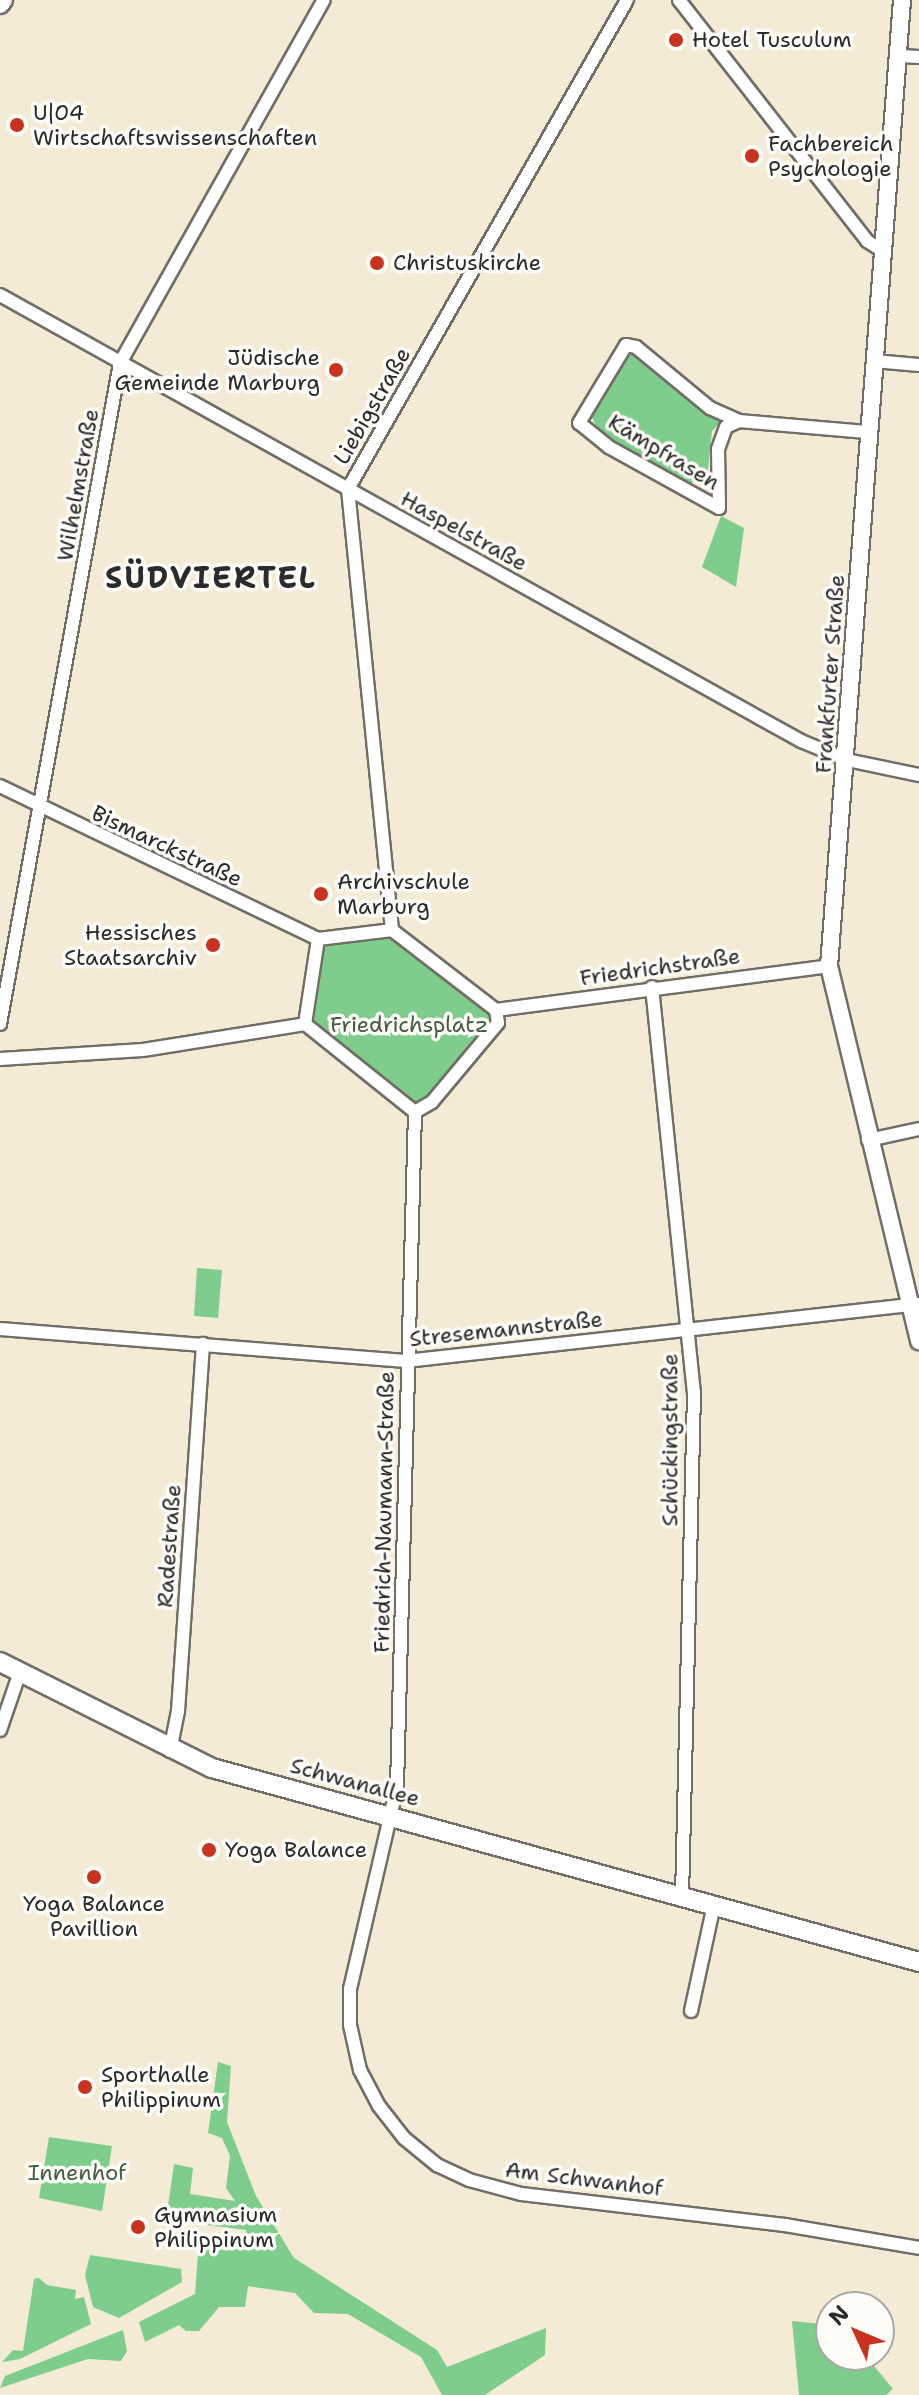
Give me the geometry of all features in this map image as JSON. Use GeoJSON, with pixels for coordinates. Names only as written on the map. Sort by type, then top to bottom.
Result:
{"type":"FeatureCollection","features":[{"type":"Feature","properties":{"kind":"main road","name":"Schwanallee"},"geometry":{"type":"LineString","coordinates":[[0,1662],[170,1751],[232,1773],[919,1962]]}},
{"type":"Feature","properties":{"kind":"street","name":"Wilhelmstraße"},"geometry":{"type":"LineString","coordinates":[[0,1024],[42,808],[120,363],[324,0]]}},
{"type":"Feature","properties":{"kind":"street","name":"Liebigstraße"},"geometry":{"type":"LineString","coordinates":[[392,930],[348,489],[627,0]]}},
{"type":"Feature","properties":{"kind":"street"},"geometry":{"type":"LineString","coordinates":[[679,0],[867,241],[883,251]]}},
{"type":"Feature","properties":{"kind":"street","name":"Frankfurter Straße"},"geometry":{"type":"LineString","coordinates":[[902,0],[900,56],[867,432],[847,760],[829,966],[868,1140],[915,1304],[919,1341]]}},
{"type":"Feature","properties":{"kind":"street"},"geometry":{"type":"LineString","coordinates":[[900,56],[919,57]]}},
{"type":"Feature","properties":{"kind":"street","name":"Haspelstraße"},"geometry":{"type":"LineString","coordinates":[[0,295],[801,741],[847,760],[919,775]]}},
{"type":"Feature","properties":{"kind":"street","name":"Kämpfrasen"},"geometry":{"type":"LineString","coordinates":[[739,421],[726,427],[718,449],[719,508],[609,447],[579,423],[626,345],[636,347],[710,408],[739,421],[867,432]]}},
{"type":"Feature","properties":{"kind":"street"},"geometry":{"type":"LineString","coordinates":[[874,361],[919,365]]}},
{"type":"Feature","properties":{"kind":"street","name":"Bismarckstraße"},"geometry":{"type":"LineString","coordinates":[[0,786],[318,939]]}},
{"type":"Feature","properties":{"kind":"street"},"geometry":{"type":"LineString","coordinates":[[0,1059],[143,1050],[305,1024],[415,1112],[432,1102],[498,1023],[496,1010],[392,930],[318,939],[305,1024]]}},
{"type":"Feature","properties":{"kind":"street","name":"Friedrichstraße"},"geometry":{"type":"LineString","coordinates":[[496,1010],[829,966]]}},
{"type":"Feature","properties":{"kind":"street","name":"Schückingstraße"},"geometry":{"type":"LineString","coordinates":[[652,987],[694,1392],[682,1896]]}},
{"type":"Feature","properties":{"kind":"street","name":"Friedrich-Naumann-Straße"},"geometry":{"type":"LineString","coordinates":[[393,1817],[415,1112]]}},
{"type":"Feature","properties":{"kind":"street"},"geometry":{"type":"LineString","coordinates":[[868,1140],[919,1129]]}},
{"type":"Feature","properties":{"kind":"street","name":"Stresemannstraße"},"geometry":{"type":"LineString","coordinates":[[0,1329],[406,1361],[915,1304]]}},
{"type":"Feature","properties":{"kind":"street","name":"Radestraße"},"geometry":{"type":"LineString","coordinates":[[170,1751],[178,1711],[203,1344]]}},
{"type":"Feature","properties":{"kind":"street"},"geometry":{"type":"LineString","coordinates":[[0,1730],[20,1672]]}},
{"type":"Feature","properties":{"kind":"street","name":"Am Schwanhof"},"geometry":{"type":"LineString","coordinates":[[393,1817],[350,1989],[350,2025],[360,2070],[379,2106],[404,2138],[437,2165],[521,2194],[785,2225],[919,2248]]}},
{"type":"Feature","properties":{"kind":"street"},"geometry":{"type":"LineString","coordinates":[[691,2011],[714,1905]]}},
{"type":"Feature","properties":{"kind":"green space"},"geometry":{"type":"Polygon","coordinates":[[[637,351],[701,410],[724,419],[712,431],[708,470],[688,486],[600,435],[591,415],[622,357],[637,351]]]}},
{"type":"Feature","properties":{"kind":"green space"},"geometry":{"type":"Polygon","coordinates":[[[721,516],[744,528],[736,587],[702,567],[721,516]]]}},
{"type":"Feature","properties":{"kind":"green space","name":"Friedrichsplatz"},"geometry":{"type":"Polygon","coordinates":[[[392,934],[493,1012],[496,1023],[418,1109],[308,1022],[320,942],[392,934]]]}},
{"type":"Feature","properties":{"kind":"green space"},"geometry":{"type":"Polygon","coordinates":[[[197,1268],[222,1270],[218,1318],[194,1316],[197,1268]]]}},
{"type":"Feature","properties":{"kind":"green space"},"geometry":{"type":"Polygon","coordinates":[[[218,2062],[231,2066],[227,2122],[256,2196],[294,2258],[437,2350],[447,2367],[546,2328],[545,2355],[485,2395],[442,2395],[421,2357],[348,2314],[314,2313],[295,2293],[248,2286],[245,2307],[219,2307],[199,2331],[186,2331],[179,2325],[145,2342],[139,2322],[195,2294],[199,2241],[245,2246],[246,2230],[166,2220],[174,2164],[193,2168],[190,2194],[235,2201],[226,2188],[230,2156],[222,2138],[208,2133],[218,2062]]]}},
{"type":"Feature","properties":{"kind":"green space","name":"Innenhof"},"geometry":{"type":"Polygon","coordinates":[[[49,2137],[112,2146],[102,2211],[39,2198],[49,2137]]]}},
{"type":"Feature","properties":{"kind":"green space"},"geometry":{"type":"Polygon","coordinates":[[[90,2255],[181,2269],[182,2282],[119,2318],[93,2307],[85,2275],[90,2255]]]}},
{"type":"Feature","properties":{"kind":"green space"},"geometry":{"type":"Polygon","coordinates":[[[39,2278],[47,2285],[76,2290],[75,2299],[84,2297],[91,2324],[20,2359],[2,2362],[13,2350],[23,2351],[34,2279],[39,2278]]]}},
{"type":"Feature","properties":{"kind":"green space"},"geometry":{"type":"Polygon","coordinates":[[[792,2321],[815,2323],[815,2371],[878,2371],[893,2389],[886,2395],[799,2395],[792,2321]]]}},
{"type":"Feature","properties":{"kind":"green space"},"geometry":{"type":"Polygon","coordinates":[[[123,2330],[127,2351],[121,2361],[88,2359],[0,2388],[5,2376],[123,2330]]]}},
{"type":"Feature","properties":{"kind":"place","name":"Hotel Tusculum"},"geometry":{"type":"Point","coordinates":[676,40]}},
{"type":"Feature","properties":{"kind":"place","name":"U|04 Wirtschaftswissenschaften"},"geometry":{"type":"Point","coordinates":[17,125]}},
{"type":"Feature","properties":{"kind":"place","name":"Fachbereich Psychologie"},"geometry":{"type":"Point","coordinates":[752,156]}},
{"type":"Feature","properties":{"kind":"place","name":"Christuskirche"},"geometry":{"type":"Point","coordinates":[377,263]}},
{"type":"Feature","properties":{"kind":"place","name":"Jüdische Gemeinde Marburg"},"geometry":{"type":"Point","coordinates":[336,370]}},
{"type":"Feature","properties":{"kind":"place","name":"Archivschule Marburg"},"geometry":{"type":"Point","coordinates":[321,894]}},
{"type":"Feature","properties":{"kind":"place","name":"Hessisches Staatsarchiv"},"geometry":{"type":"Point","coordinates":[213,945]}},
{"type":"Feature","properties":{"kind":"place","name":"Yoga Balance"},"geometry":{"type":"Point","coordinates":[209,1850]}},
{"type":"Feature","properties":{"kind":"place","name":"Yoga Balance Pavillion"},"geometry":{"type":"Point","coordinates":[94,1877]}},
{"type":"Feature","properties":{"kind":"place","name":"Sporthalle Philippinum"},"geometry":{"type":"Point","coordinates":[85,2087]}},
{"type":"Feature","properties":{"kind":"place","name":"Gymnasium Philippinum"},"geometry":{"type":"Point","coordinates":[138,2227]}},
{"type":"Feature","properties":{"kind":"district","name":"SÜDVIERTEL"},"geometry":{"type":"Point","coordinates":[211,578]}}]}
